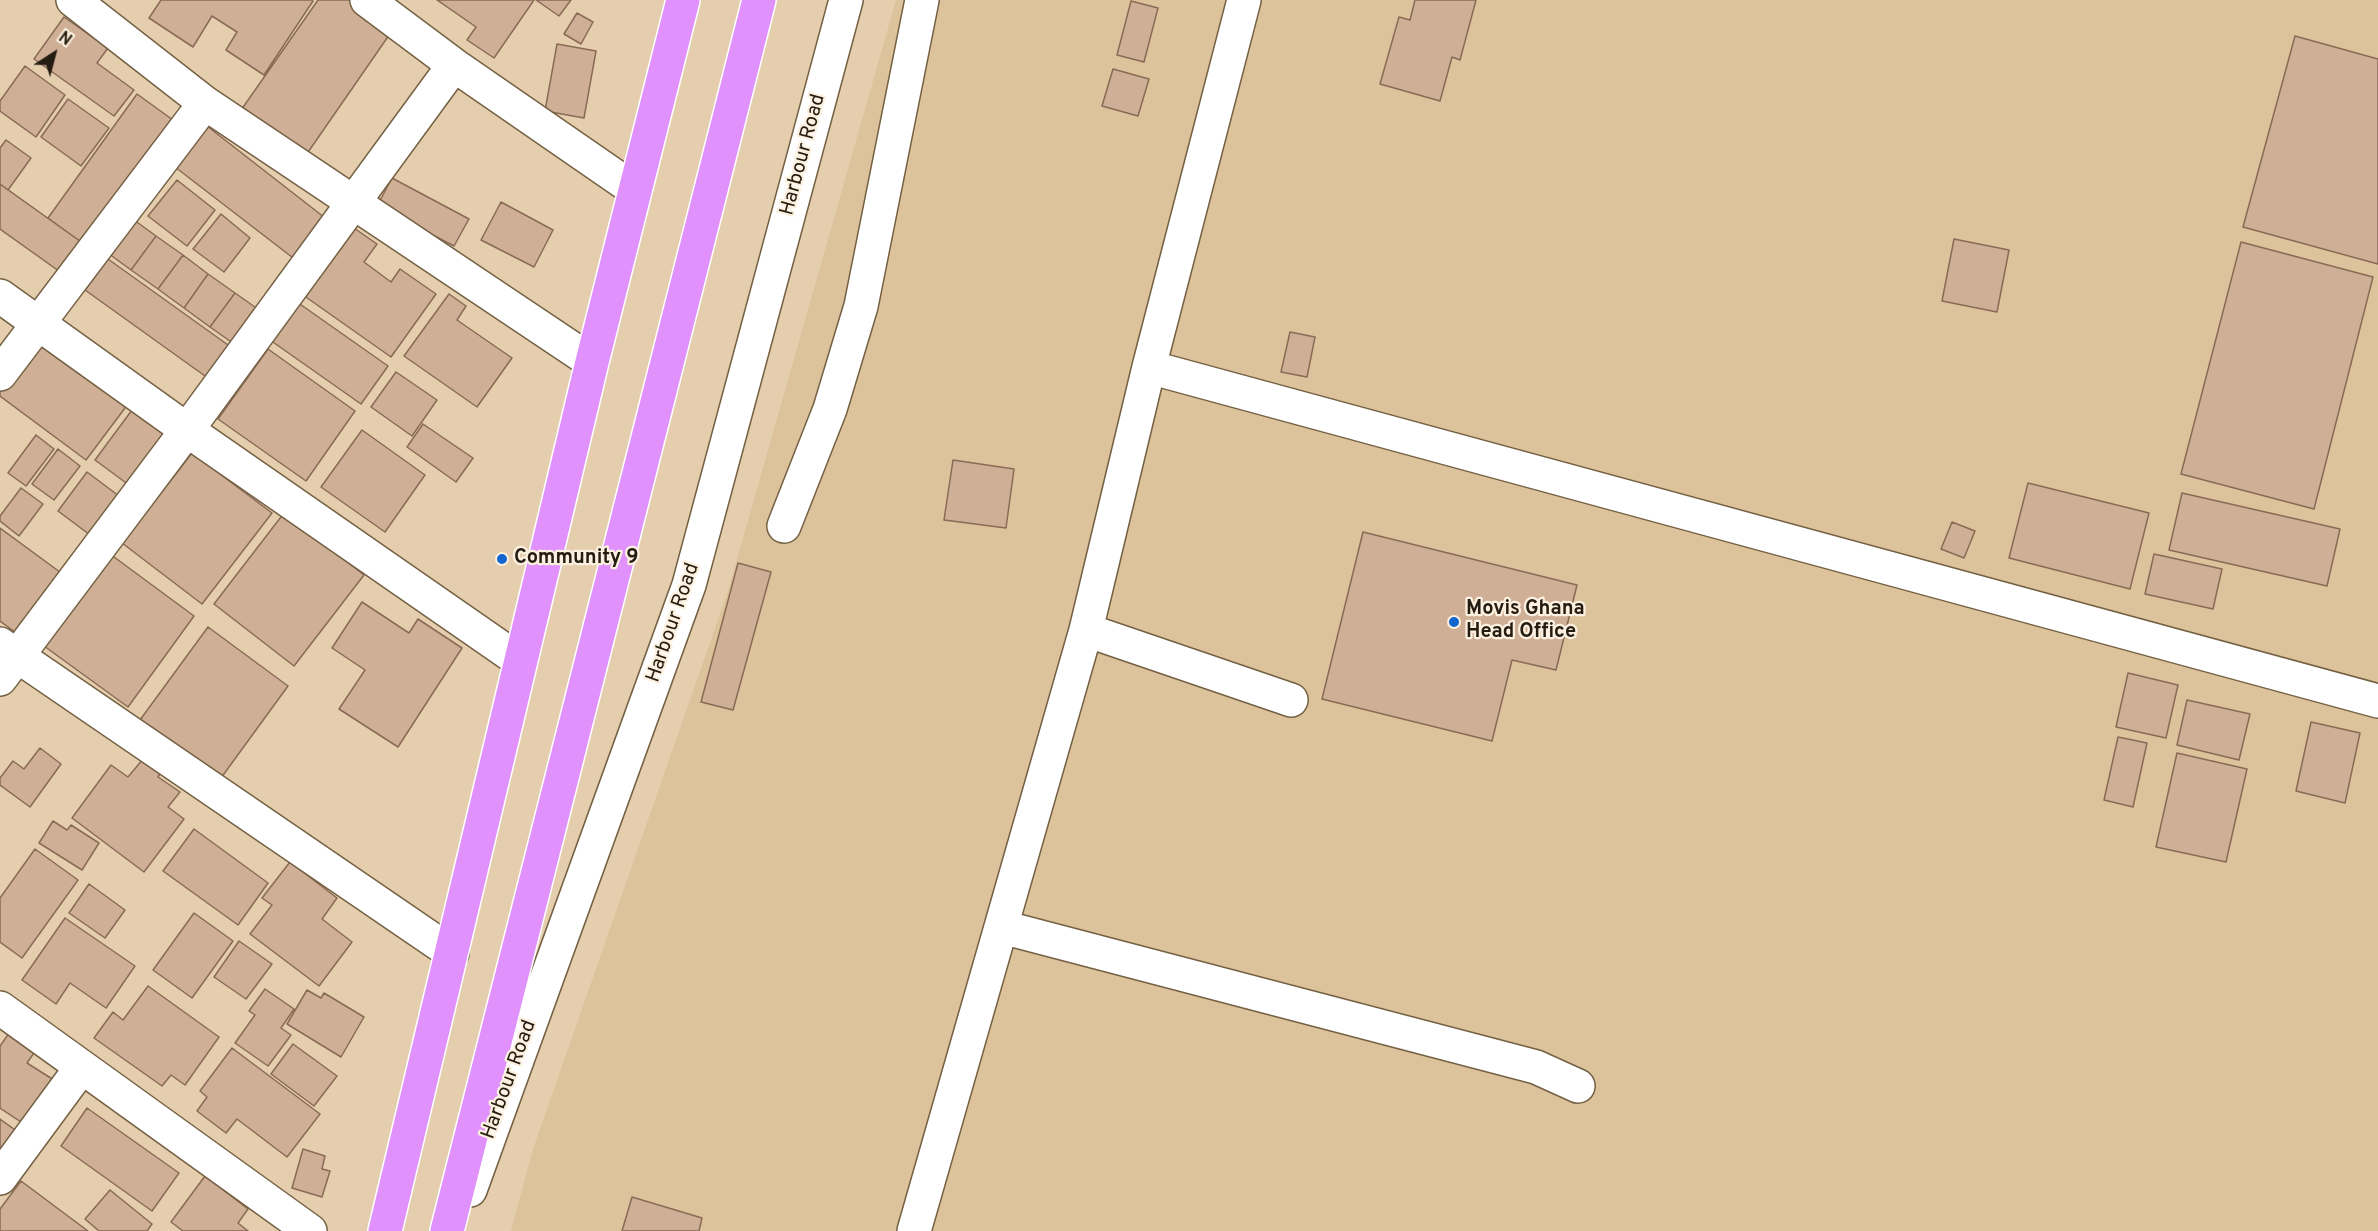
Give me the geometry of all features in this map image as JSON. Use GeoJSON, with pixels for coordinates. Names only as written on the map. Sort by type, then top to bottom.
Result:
{"type":"FeatureCollection","features":[{"type":"Feature","properties":{"kind":"highway"},"geometry":{"type":"LineString","coordinates":[[385,1231],[592,362],[683,0]]}},
{"type":"Feature","properties":{"kind":"highway","name":"Harbour Road"},"geometry":{"type":"LineString","coordinates":[[447,1231],[759,0]]}},
{"type":"Feature","properties":{"kind":"street"},"geometry":{"type":"LineString","coordinates":[[73,0],[205,103],[592,362]]}},
{"type":"Feature","properties":{"kind":"street"},"geometry":{"type":"LineString","coordinates":[[367,0],[454,65],[635,190]]}},
{"type":"Feature","properties":{"kind":"street","name":"Harbour Road"},"geometry":{"type":"LineString","coordinates":[[455,1231],[689,585],[846,0]]}},
{"type":"Feature","properties":{"kind":"street"},"geometry":{"type":"LineString","coordinates":[[784,526],[830,409],[861,306],[922,0]]}},
{"type":"Feature","properties":{"kind":"street"},"geometry":{"type":"LineString","coordinates":[[914,1231],[1086,630],[1149,367],[1244,0]]}},
{"type":"Feature","properties":{"kind":"street"},"geometry":{"type":"LineString","coordinates":[[452,953],[5,660],[187,430],[454,65]]}},
{"type":"Feature","properties":{"kind":"street"},"geometry":{"type":"LineString","coordinates":[[0,374],[205,103]]}},
{"type":"Feature","properties":{"kind":"street"},"geometry":{"type":"LineString","coordinates":[[0,296],[187,430],[520,661]]}},
{"type":"Feature","properties":{"kind":"street"},"geometry":{"type":"LineString","coordinates":[[1149,367],[2378,701]]}},
{"type":"Feature","properties":{"kind":"street"},"geometry":{"type":"LineString","coordinates":[[1086,630],[1292,700]]}},
{"type":"Feature","properties":{"kind":"street"},"geometry":{"type":"LineString","coordinates":[[1002,927],[1536,1067],[1578,1086]]}},
{"type":"Feature","properties":{"kind":"street"},"geometry":{"type":"LineString","coordinates":[[0,1008],[310,1231]]}},
{"type":"Feature","properties":{"kind":"street"},"geometry":{"type":"LineString","coordinates":[[0,1178],[81,1068]]}},
{"type":"Feature","properties":{"kind":"shaded area"},"geometry":{"type":"Polygon","coordinates":[[[896,0],[2378,0],[2378,1231],[511,1231],[533,1149],[728,591],[896,0]]]}},
{"type":"Feature","properties":{"kind":"building"},"geometry":{"type":"Polygon","coordinates":[[[161,0],[313,1],[264,75],[226,50],[237,32],[212,16],[193,47],[149,18],[161,0]]]}},
{"type":"Feature","properties":{"kind":"building"},"geometry":{"type":"Polygon","coordinates":[[[318,0],[354,0],[394,28],[304,158],[239,113],[318,0]]]}},
{"type":"Feature","properties":{"kind":"building"},"geometry":{"type":"Polygon","coordinates":[[[437,0],[534,0],[494,58],[467,40],[476,27],[437,0]]]}},
{"type":"Feature","properties":{"kind":"building"},"geometry":{"type":"Polygon","coordinates":[[[536,0],[571,0],[559,16],[536,0]]]}},
{"type":"Feature","properties":{"kind":"building"},"geometry":{"type":"Polygon","coordinates":[[[1415,0],[1476,0],[1460,60],[1452,57],[1440,101],[1380,84],[1399,17],[1410,20],[1415,0]]]}},
{"type":"Feature","properties":{"kind":"building"},"geometry":{"type":"Polygon","coordinates":[[[1131,1],[1158,8],[1144,62],[1117,55],[1131,1]]]}},
{"type":"Feature","properties":{"kind":"building"},"geometry":{"type":"Polygon","coordinates":[[[577,13],[593,22],[581,44],[564,34],[577,13]]]}},
{"type":"Feature","properties":{"kind":"building"},"geometry":{"type":"Polygon","coordinates":[[[64,17],[108,48],[97,63],[134,90],[114,116],[34,59],[64,17]]]}},
{"type":"Feature","properties":{"kind":"building"},"geometry":{"type":"Polygon","coordinates":[[[2295,36],[2378,59],[2378,264],[2243,227],[2295,36]]]}},
{"type":"Feature","properties":{"kind":"building"},"geometry":{"type":"Polygon","coordinates":[[[557,44],[596,51],[584,118],[545,111],[557,44]]]}},
{"type":"Feature","properties":{"kind":"building"},"geometry":{"type":"Polygon","coordinates":[[[25,66],[65,95],[36,137],[0,111],[0,101],[25,66]]]}},
{"type":"Feature","properties":{"kind":"building"},"geometry":{"type":"Polygon","coordinates":[[[1113,69],[1149,79],[1138,116],[1102,106],[1113,69]]]}},
{"type":"Feature","properties":{"kind":"building"},"geometry":{"type":"Polygon","coordinates":[[[137,94],[173,120],[84,244],[48,218],[137,94]]]}},
{"type":"Feature","properties":{"kind":"building"},"geometry":{"type":"Polygon","coordinates":[[[68,99],[109,128],[81,166],[41,137],[68,99]]]}},
{"type":"Feature","properties":{"kind":"building"},"geometry":{"type":"Polygon","coordinates":[[[207,126],[329,221],[297,261],[175,167],[207,126]]]}},
{"type":"Feature","properties":{"kind":"building"},"geometry":{"type":"Polygon","coordinates":[[[6,140],[31,158],[8,190],[0,184],[0,148],[6,140]]]}},
{"type":"Feature","properties":{"kind":"building"},"geometry":{"type":"Polygon","coordinates":[[[392,178],[469,219],[454,246],[377,206],[392,178]]]}},
{"type":"Feature","properties":{"kind":"building"},"geometry":{"type":"Polygon","coordinates":[[[177,180],[215,210],[187,246],[148,216],[177,180]]]}},
{"type":"Feature","properties":{"kind":"building"},"geometry":{"type":"Polygon","coordinates":[[[0,184],[84,244],[63,274],[0,229],[0,184]]]}},
{"type":"Feature","properties":{"kind":"building"},"geometry":{"type":"Polygon","coordinates":[[[501,202],[553,230],[534,267],[481,240],[501,202]]]}},
{"type":"Feature","properties":{"kind":"building"},"geometry":{"type":"Polygon","coordinates":[[[221,214],[250,238],[224,272],[193,249],[221,214]]]}},
{"type":"Feature","properties":{"kind":"building"},"geometry":{"type":"Polygon","coordinates":[[[130,217],[156,236],[131,270],[105,251],[130,217]]]}},
{"type":"Feature","properties":{"kind":"building"},"geometry":{"type":"Polygon","coordinates":[[[351,226],[377,244],[364,262],[391,282],[400,269],[436,294],[391,357],[303,295],[351,226]]]}},
{"type":"Feature","properties":{"kind":"building"},"geometry":{"type":"Polygon","coordinates":[[[156,236],[183,255],[158,289],[131,270],[156,236]]]}},
{"type":"Feature","properties":{"kind":"building"},"geometry":{"type":"Polygon","coordinates":[[[1954,239],[2009,250],[1997,312],[1942,301],[1954,239]]]}},
{"type":"Feature","properties":{"kind":"building"},"geometry":{"type":"Polygon","coordinates":[[[2241,242],[2373,277],[2314,509],[2181,474],[2241,242]]]}},
{"type":"Feature","properties":{"kind":"building"},"geometry":{"type":"Polygon","coordinates":[[[183,255],[208,274],[184,308],[158,289],[183,255]]]}},
{"type":"Feature","properties":{"kind":"building"},"geometry":{"type":"Polygon","coordinates":[[[108,259],[235,350],[212,381],[85,290],[108,259]]]}},
{"type":"Feature","properties":{"kind":"building"},"geometry":{"type":"Polygon","coordinates":[[[208,274],[235,293],[210,327],[184,308],[208,274]]]}},
{"type":"Feature","properties":{"kind":"building"},"geometry":{"type":"Polygon","coordinates":[[[235,293],[262,312],[237,346],[210,327],[235,293]]]}},
{"type":"Feature","properties":{"kind":"building"},"geometry":{"type":"Polygon","coordinates":[[[449,294],[466,306],[457,320],[512,358],[477,407],[404,356],[449,294]]]}},
{"type":"Feature","properties":{"kind":"building"},"geometry":{"type":"Polygon","coordinates":[[[297,302],[388,366],[361,404],[270,340],[297,302]]]}},
{"type":"Feature","properties":{"kind":"building"},"geometry":{"type":"Polygon","coordinates":[[[39,332],[131,400],[86,460],[0,396],[0,385],[39,332]]]}},
{"type":"Feature","properties":{"kind":"building"},"geometry":{"type":"Polygon","coordinates":[[[1290,332],[1315,337],[1307,377],[1281,372],[1290,332]]]}},
{"type":"Feature","properties":{"kind":"building"},"geometry":{"type":"Polygon","coordinates":[[[268,349],[355,411],[306,481],[218,419],[268,349]]]}},
{"type":"Feature","properties":{"kind":"building"},"geometry":{"type":"Polygon","coordinates":[[[396,372],[437,400],[412,436],[371,407],[396,372]]]}},
{"type":"Feature","properties":{"kind":"building"},"geometry":{"type":"Polygon","coordinates":[[[135,406],[172,434],[133,488],[95,460],[135,406]]]}},
{"type":"Feature","properties":{"kind":"building"},"geometry":{"type":"Polygon","coordinates":[[[423,424],[473,458],[456,482],[407,447],[423,424]]]}},
{"type":"Feature","properties":{"kind":"building"},"geometry":{"type":"Polygon","coordinates":[[[362,430],[425,475],[385,532],[321,487],[362,430]]]}},
{"type":"Feature","properties":{"kind":"building"},"geometry":{"type":"Polygon","coordinates":[[[36,435],[54,449],[26,486],[8,473],[36,435]]]}},
{"type":"Feature","properties":{"kind":"building"},"geometry":{"type":"Polygon","coordinates":[[[58,449],[80,466],[54,500],[32,484],[58,449]]]}},
{"type":"Feature","properties":{"kind":"building"},"geometry":{"type":"Polygon","coordinates":[[[192,453],[272,513],[202,604],[122,543],[192,453]]]}},
{"type":"Feature","properties":{"kind":"building"},"geometry":{"type":"Polygon","coordinates":[[[953,460],[1014,469],[1006,528],[944,520],[953,460]]]}},
{"type":"Feature","properties":{"kind":"building"},"geometry":{"type":"Polygon","coordinates":[[[87,472],[123,499],[94,538],[58,511],[87,472]]]}},
{"type":"Feature","properties":{"kind":"building"},"geometry":{"type":"Polygon","coordinates":[[[2028,483],[2149,513],[2130,589],[2009,558],[2028,483]]]}},
{"type":"Feature","properties":{"kind":"building"},"geometry":{"type":"Polygon","coordinates":[[[21,488],[43,504],[19,536],[0,521],[0,516],[21,488]]]}},
{"type":"Feature","properties":{"kind":"building"},"geometry":{"type":"Polygon","coordinates":[[[2182,493],[2340,529],[2327,586],[2169,550],[2182,493]]]}},
{"type":"Feature","properties":{"kind":"building"},"geometry":{"type":"Polygon","coordinates":[[[284,513],[364,575],[294,666],[214,604],[284,513]]]}},
{"type":"Feature","properties":{"kind":"building"},"geometry":{"type":"Polygon","coordinates":[[[1952,522],[1975,531],[1964,558],[1941,549],[1952,522]]]}},
{"type":"Feature","properties":{"kind":"building"},"geometry":{"type":"Polygon","coordinates":[[[0,528],[64,575],[19,635],[0,621],[0,528]]]}},
{"type":"Feature","properties":{"kind":"building","name":"Movis Ghana Head Office"},"geometry":{"type":"Polygon","coordinates":[[[1363,532],[1577,585],[1556,670],[1512,660],[1492,741],[1322,699],[1363,532]]]}},
{"type":"Feature","properties":{"kind":"building"},"geometry":{"type":"Polygon","coordinates":[[[110,554],[194,616],[128,707],[44,646],[110,554]]]}},
{"type":"Feature","properties":{"kind":"building"},"geometry":{"type":"Polygon","coordinates":[[[2154,554],[2222,569],[2213,609],[2145,594],[2154,554]]]}},
{"type":"Feature","properties":{"kind":"building"},"geometry":{"type":"Polygon","coordinates":[[[738,563],[771,572],[733,710],[701,702],[738,563]]]}},
{"type":"Feature","properties":{"kind":"building"},"geometry":{"type":"Polygon","coordinates":[[[362,602],[409,633],[418,619],[462,648],[398,747],[339,709],[365,670],[332,648],[362,602]]]}},
{"type":"Feature","properties":{"kind":"building"},"geometry":{"type":"Polygon","coordinates":[[[208,627],[288,686],[221,778],[140,720],[208,627]]]}},
{"type":"Feature","properties":{"kind":"building"},"geometry":{"type":"Polygon","coordinates":[[[2128,673],[2178,685],[2166,738],[2116,727],[2128,673]]]}},
{"type":"Feature","properties":{"kind":"building"},"geometry":{"type":"Polygon","coordinates":[[[2187,700],[2250,714],[2239,760],[2177,745],[2187,700]]]}},
{"type":"Feature","properties":{"kind":"building"},"geometry":{"type":"Polygon","coordinates":[[[2311,722],[2360,733],[2345,803],[2296,791],[2311,722]]]}},
{"type":"Feature","properties":{"kind":"building"},"geometry":{"type":"Polygon","coordinates":[[[2118,737],[2147,743],[2133,807],[2104,800],[2118,737]]]}},
{"type":"Feature","properties":{"kind":"building"},"geometry":{"type":"Polygon","coordinates":[[[40,748],[61,764],[30,807],[0,785],[0,778],[13,761],[24,769],[40,748]]]}},
{"type":"Feature","properties":{"kind":"building"},"geometry":{"type":"Polygon","coordinates":[[[2177,753],[2247,769],[2226,862],[2156,847],[2177,753]]]}},
{"type":"Feature","properties":{"kind":"building"},"geometry":{"type":"Polygon","coordinates":[[[143,759],[161,772],[158,777],[180,792],[168,807],[184,819],[144,872],[72,818],[111,765],[128,777],[143,759]]]}},
{"type":"Feature","properties":{"kind":"building"},"geometry":{"type":"Polygon","coordinates":[[[53,821],[67,830],[71,825],[99,843],[82,870],[39,843],[53,821]]]}},
{"type":"Feature","properties":{"kind":"building"},"geometry":{"type":"Polygon","coordinates":[[[194,829],[268,883],[238,925],[163,871],[194,829]]]}},
{"type":"Feature","properties":{"kind":"building"},"geometry":{"type":"Polygon","coordinates":[[[35,849],[78,880],[22,958],[0,942],[0,898],[35,849]]]}},
{"type":"Feature","properties":{"kind":"building"},"geometry":{"type":"Polygon","coordinates":[[[290,862],[337,898],[322,919],[352,942],[319,986],[250,934],[272,905],[262,898],[290,862]]]}},
{"type":"Feature","properties":{"kind":"building"},"geometry":{"type":"Polygon","coordinates":[[[89,884],[125,910],[105,938],[69,913],[89,884]]]}},
{"type":"Feature","properties":{"kind":"building"},"geometry":{"type":"Polygon","coordinates":[[[194,913],[233,941],[192,998],[153,970],[194,913]]]}},
{"type":"Feature","properties":{"kind":"building"},"geometry":{"type":"Polygon","coordinates":[[[65,918],[135,966],[106,1008],[70,983],[56,1004],[22,980],[65,918]]]}},
{"type":"Feature","properties":{"kind":"building"},"geometry":{"type":"Polygon","coordinates":[[[239,941],[272,964],[246,999],[214,977],[239,941]]]}},
{"type":"Feature","properties":{"kind":"building"},"geometry":{"type":"Polygon","coordinates":[[[148,986],[219,1037],[185,1085],[171,1075],[162,1086],[94,1038],[113,1012],[123,1020],[148,986]]]}},
{"type":"Feature","properties":{"kind":"building"},"geometry":{"type":"Polygon","coordinates":[[[265,989],[294,1009],[281,1028],[291,1035],[268,1066],[235,1043],[255,1015],[249,1011],[265,989]]]}},
{"type":"Feature","properties":{"kind":"building"},"geometry":{"type":"Polygon","coordinates":[[[307,990],[321,998],[324,993],[364,1017],[341,1057],[287,1024],[307,990]]]}},
{"type":"Feature","properties":{"kind":"building"},"geometry":{"type":"Polygon","coordinates":[[[12,1029],[38,1047],[27,1063],[57,1082],[27,1126],[0,1108],[0,1046],[12,1029]]]}},
{"type":"Feature","properties":{"kind":"building"},"geometry":{"type":"Polygon","coordinates":[[[293,1044],[337,1076],[314,1106],[271,1074],[293,1044]]]}},
{"type":"Feature","properties":{"kind":"building"},"geometry":{"type":"Polygon","coordinates":[[[232,1048],[320,1114],[287,1157],[237,1119],[226,1133],[197,1111],[207,1097],[200,1091],[232,1048]]]}},
{"type":"Feature","properties":{"kind":"building"},"geometry":{"type":"Polygon","coordinates":[[[87,1108],[179,1173],[152,1211],[61,1146],[87,1108]]]}},
{"type":"Feature","properties":{"kind":"building"},"geometry":{"type":"Polygon","coordinates":[[[0,1119],[25,1137],[0,1173],[0,1119]]]}},
{"type":"Feature","properties":{"kind":"building"},"geometry":{"type":"Polygon","coordinates":[[[303,1149],[325,1156],[322,1169],[330,1171],[322,1197],[292,1188],[303,1149]]]}},
{"type":"Feature","properties":{"kind":"building"},"geometry":{"type":"Polygon","coordinates":[[[205,1176],[248,1209],[238,1223],[248,1231],[183,1231],[171,1222],[205,1176]]]}},
{"type":"Feature","properties":{"kind":"building"},"geometry":{"type":"Polygon","coordinates":[[[21,1181],[88,1231],[0,1231],[0,1209],[21,1181]]]}},
{"type":"Feature","properties":{"kind":"building"},"geometry":{"type":"Polygon","coordinates":[[[110,1190],[152,1224],[147,1231],[99,1231],[85,1219],[110,1190]]]}},
{"type":"Feature","properties":{"kind":"building"},"geometry":{"type":"Polygon","coordinates":[[[632,1197],[702,1218],[699,1231],[622,1231],[632,1197]]]}},
{"type":"Feature","properties":{"kind":"place","name":"Community 9"},"geometry":{"type":"Point","coordinates":[502,559]}},
{"type":"Feature","properties":{"kind":"place","name":"Movis Ghana Head Office"},"geometry":{"type":"Point","coordinates":[1454,622]}}]}
